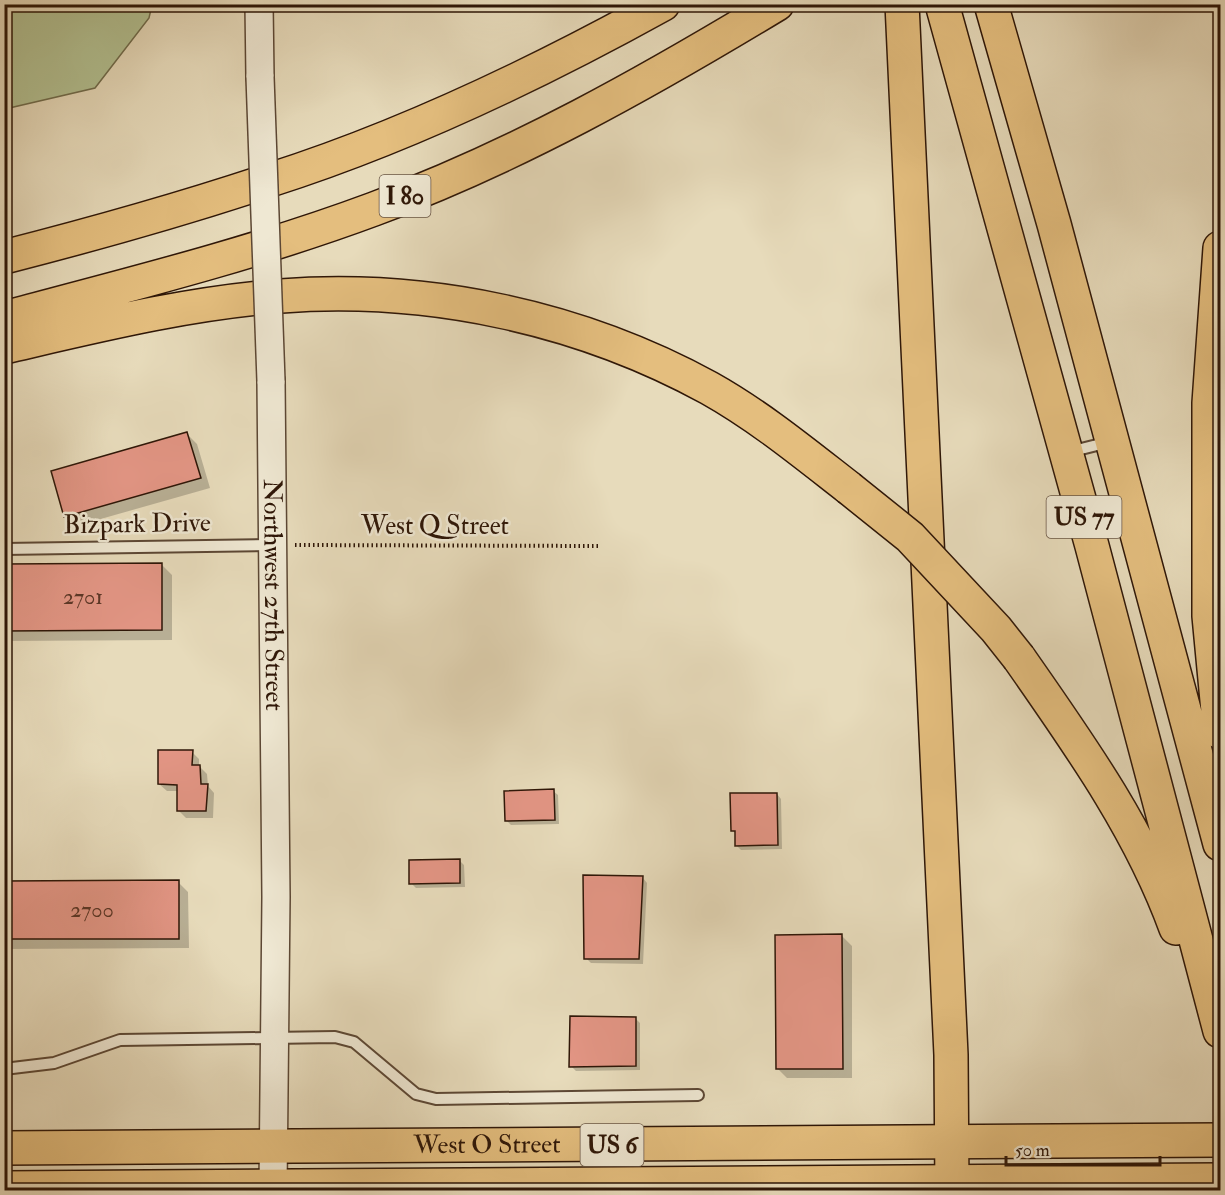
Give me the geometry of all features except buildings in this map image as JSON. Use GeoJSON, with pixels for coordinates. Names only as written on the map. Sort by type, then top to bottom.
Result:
{"type":"FeatureCollection","features":[{"type":"Feature","properties":{"kind":"main road"},"geometry":{"type":"LineString","coordinates":[[603,38],[650,4]]}},
{"type":"Feature","properties":{"kind":"main road","name":"I 80"},"geometry":{"type":"LineString","coordinates":[[4,257],[272,180],[438,114],[603,38],[663,4]]}},
{"type":"Feature","properties":{"kind":"main road","name":"I 80"},"geometry":{"type":"LineString","coordinates":[[4,318],[155,279],[375,209],[478,165],[589,113],[777,4]]}},
{"type":"Feature","properties":{"kind":"main road"},"geometry":{"type":"LineString","coordinates":[[902,4],[951,1043],[952,1186]]}},
{"type":"Feature","properties":{"kind":"main road","name":"US 77"},"geometry":{"type":"LineString","coordinates":[[942,4],[1067,452],[1221,1031]]}},
{"type":"Feature","properties":{"kind":"main road"},"geometry":{"type":"LineString","coordinates":[[991,4],[1045,192],[1221,844]]}},
{"type":"Feature","properties":{"kind":"main road"},"geometry":{"type":"LineString","coordinates":[[1221,248],[1209,403],[1209,616],[1221,732]]}},
{"type":"Feature","properties":{"kind":"main road"},"geometry":{"type":"LineString","coordinates":[[4,347],[196,306],[280,296],[344,294],[412,297],[485,307],[539,320],[654,361],[708,388],[750,413],[910,537],[996,629],[1019,658],[1075,739],[1138,842],[1174,921],[1221,1055]]}},
{"type":"Feature","properties":{"kind":"main road","name":"West O Street"},"geometry":{"type":"LineString","coordinates":[[4,1148],[1221,1140]]}},
{"type":"Feature","properties":{"kind":"main road","name":"West O Street"},"geometry":{"type":"LineString","coordinates":[[4,1188],[952,1186],[1221,1180]]}},
{"type":"Feature","properties":{"kind":"street","name":"Northwest 27th Street"},"geometry":{"type":"LineString","coordinates":[[259,4],[271,381],[276,897],[273,1188]]}},
{"type":"Feature","properties":{"kind":"lane"},"geometry":{"type":"LineString","coordinates":[[1067,452],[1112,441]]}},
{"type":"Feature","properties":{"kind":"lane","name":"Bizpark Drive"},"geometry":{"type":"LineString","coordinates":[[4,549],[271,545]]}},
{"type":"Feature","properties":{"kind":"lane"},"geometry":{"type":"LineString","coordinates":[[4,1069],[54,1063],[120,1040],[335,1037],[354,1042],[401,1084],[416,1094],[436,1099],[698,1095]]}},
{"type":"Feature","properties":{"kind":"path","name":"West Q Street"},"geometry":{"type":"LineString","coordinates":[[271,545],[598,546]]}},
{"type":"Feature","properties":{"kind":"green space"},"geometry":{"type":"Polygon","coordinates":[[[4,5],[152,5],[149,18],[95,88],[5,109],[4,5]]]}}]}
